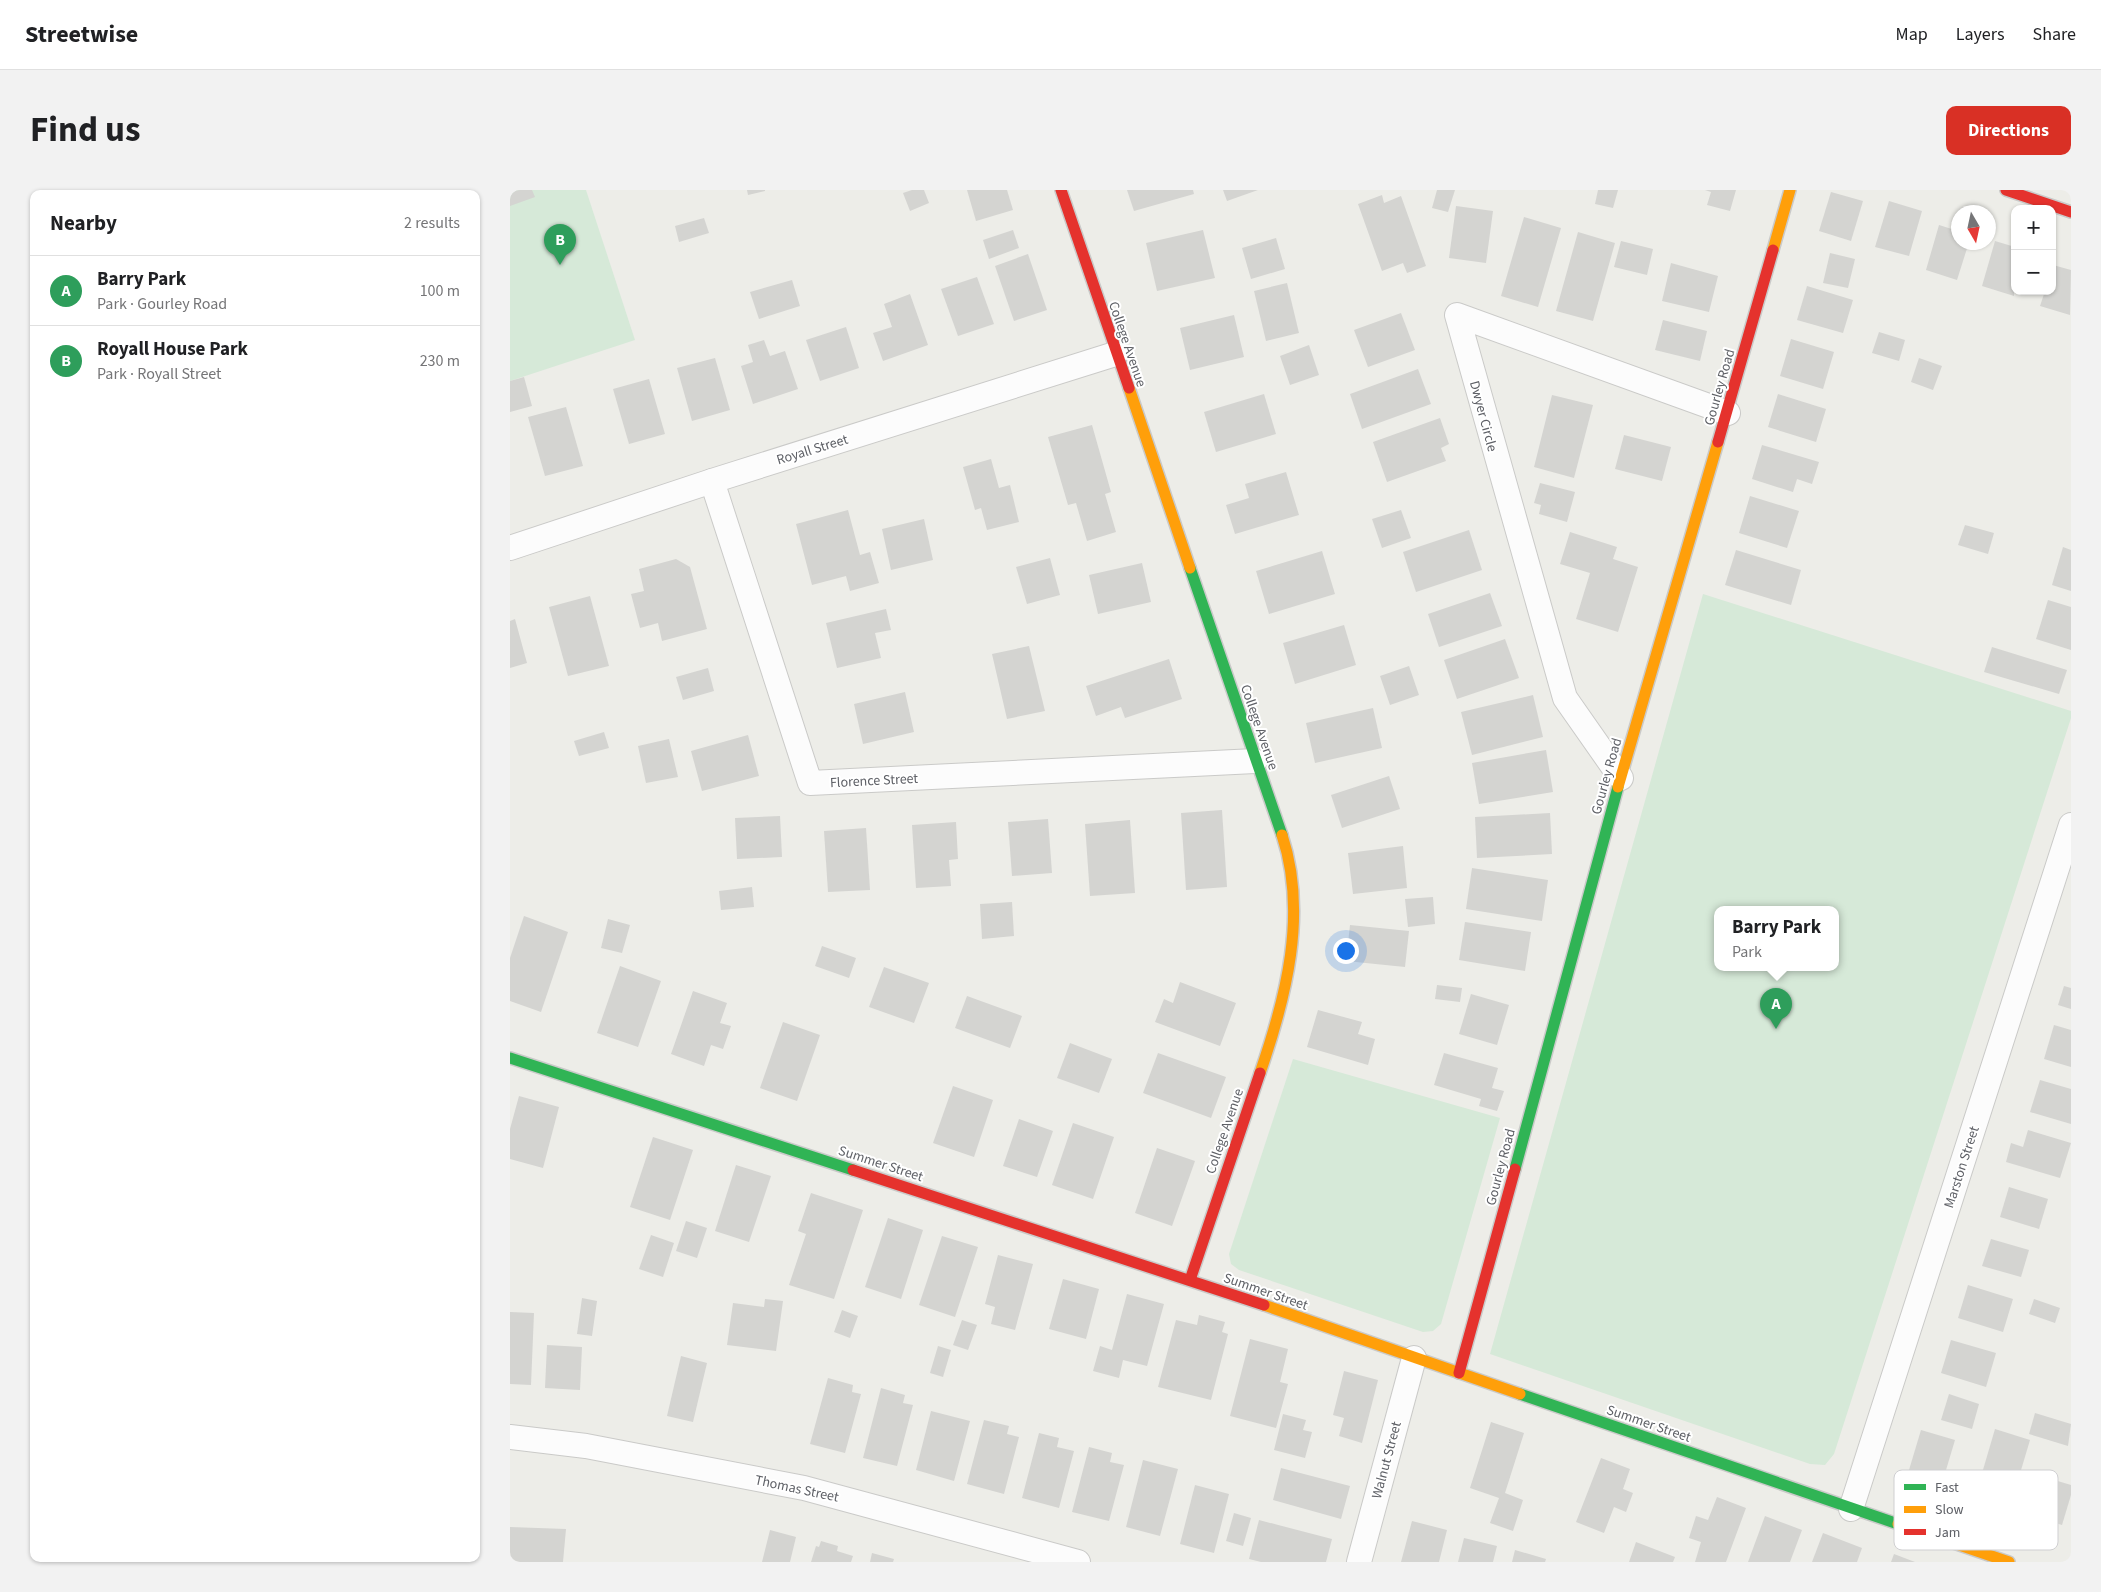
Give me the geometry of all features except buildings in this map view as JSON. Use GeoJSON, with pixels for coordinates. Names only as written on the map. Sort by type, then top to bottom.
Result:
{"type":"FeatureCollection","features":[{"type":"Feature","properties":{"kind":"street","name":"College Avenue"},"geometry":{"type":"LineString","coordinates":[[1061,190],[1115,354],[1284,842],[1295,902],[1290,961],[1266,1053],[1190,1280]]}},
{"type":"Feature","properties":{"kind":"street","name":"Gourley Road"},"geometry":{"type":"LineString","coordinates":[[1460,1373],[1621,778],[1728,412],[1790,190]]}},
{"type":"Feature","properties":{"kind":"street"},"geometry":{"type":"LineString","coordinates":[[2006,190],[2071,212]]}},
{"type":"Feature","properties":{"kind":"street","name":"Dwyer Circle"},"geometry":{"type":"LineString","coordinates":[[1621,778],[1565,698],[1457,315],[1728,412]]}},
{"type":"Feature","properties":{"kind":"street","name":"Royall Street"},"geometry":{"type":"LineString","coordinates":[[510,548],[712,481],[1115,354]]}},
{"type":"Feature","properties":{"kind":"street","name":"Florence Street"},"geometry":{"type":"LineString","coordinates":[[712,481],[810,783],[1256,761]]}},
{"type":"Feature","properties":{"kind":"street","name":"Marston Street"},"geometry":{"type":"LineString","coordinates":[[1851,1509],[2071,825]]}},
{"type":"Feature","properties":{"kind":"street","name":"Summer Street"},"geometry":{"type":"LineString","coordinates":[[510,1058],[1190,1280],[1894,1523]]}},
{"type":"Feature","properties":{"kind":"street","name":"Walnut Street"},"geometry":{"type":"LineString","coordinates":[[1358,1562],[1414,1358]]}},
{"type":"Feature","properties":{"kind":"street","name":"Thomas Street"},"geometry":{"type":"LineString","coordinates":[[510,1437],[586,1446],[804,1488],[1078,1562]]}},
{"type":"Feature","properties":{"kind":"street","name":"Summer Street"},"geometry":{"type":"LineString","coordinates":[[1973,1550],[2009,1562]]}},
{"type":"Feature","properties":{"kind":"green space"},"geometry":{"type":"Polygon","coordinates":[[[510,190],[586,190],[635,340],[510,381],[510,190]]]}},
{"type":"Feature","properties":{"kind":"green space"},"geometry":{"type":"Polygon","coordinates":[[[1703,594],[2071,711],[2071,718],[1834,1454],[1825,1465],[1810,1464],[1490,1354],[1703,594]]]}},
{"type":"Feature","properties":{"kind":"green space"},"geometry":{"type":"Polygon","coordinates":[[[1293,1059],[1500,1118],[1441,1324],[1433,1331],[1423,1332],[1239,1270],[1231,1264],[1229,1254],[1293,1059]]]}},
{"type":"Feature","properties":{"kind":"traffic: fast"},"geometry":{"type":"LineString","coordinates":[[1190,568],[1282,835]]}},
{"type":"Feature","properties":{"kind":"traffic: fast"},"geometry":{"type":"LineString","coordinates":[[1515,1169],[1618,787]]}},
{"type":"Feature","properties":{"kind":"traffic: fast"},"geometry":{"type":"LineString","coordinates":[[510,1058],[853,1170]]}},
{"type":"Feature","properties":{"kind":"traffic: fast"},"geometry":{"type":"LineString","coordinates":[[1520,1394],[1894,1523]]}},
{"type":"Feature","properties":{"kind":"traffic: slow"},"geometry":{"type":"LineString","coordinates":[[1773,250],[1790,190]]}},
{"type":"Feature","properties":{"kind":"traffic: slow"},"geometry":{"type":"LineString","coordinates":[[1129,388],[1190,568]]}},
{"type":"Feature","properties":{"kind":"traffic: slow"},"geometry":{"type":"LineString","coordinates":[[1618,787],[1718,442]]}},
{"type":"Feature","properties":{"kind":"traffic: slow"},"geometry":{"type":"LineString","coordinates":[[1260,1073],[1285,985],[1293,925],[1290,865],[1282,835]]}},
{"type":"Feature","properties":{"kind":"traffic: slow"},"geometry":{"type":"LineString","coordinates":[[1264,1305],[1520,1394]]}},
{"type":"Feature","properties":{"kind":"traffic: slow"},"geometry":{"type":"LineString","coordinates":[[1974,1550],[2009,1562]]}},
{"type":"Feature","properties":{"kind":"traffic: jam"},"geometry":{"type":"LineString","coordinates":[[1061,190],[1129,388]]}},
{"type":"Feature","properties":{"kind":"traffic: jam"},"geometry":{"type":"LineString","coordinates":[[2006,190],[2071,212]]}},
{"type":"Feature","properties":{"kind":"traffic: jam"},"geometry":{"type":"LineString","coordinates":[[1718,442],[1773,250]]}},
{"type":"Feature","properties":{"kind":"traffic: jam"},"geometry":{"type":"LineString","coordinates":[[1190,1280],[1260,1073]]}},
{"type":"Feature","properties":{"kind":"traffic: jam"},"geometry":{"type":"LineString","coordinates":[[1459,1373],[1515,1169]]}},
{"type":"Feature","properties":{"kind":"traffic: jam"},"geometry":{"type":"LineString","coordinates":[[853,1170],[1264,1305]]}},
{"type":"Feature","properties":{"kind":"place","name":"Royall House Park"},"geometry":{"type":"Point","coordinates":[560,265]}},
{"type":"Feature","properties":{"kind":"place","name":"Barry Park"},"geometry":{"type":"Point","coordinates":[1776,1029]}}]}
